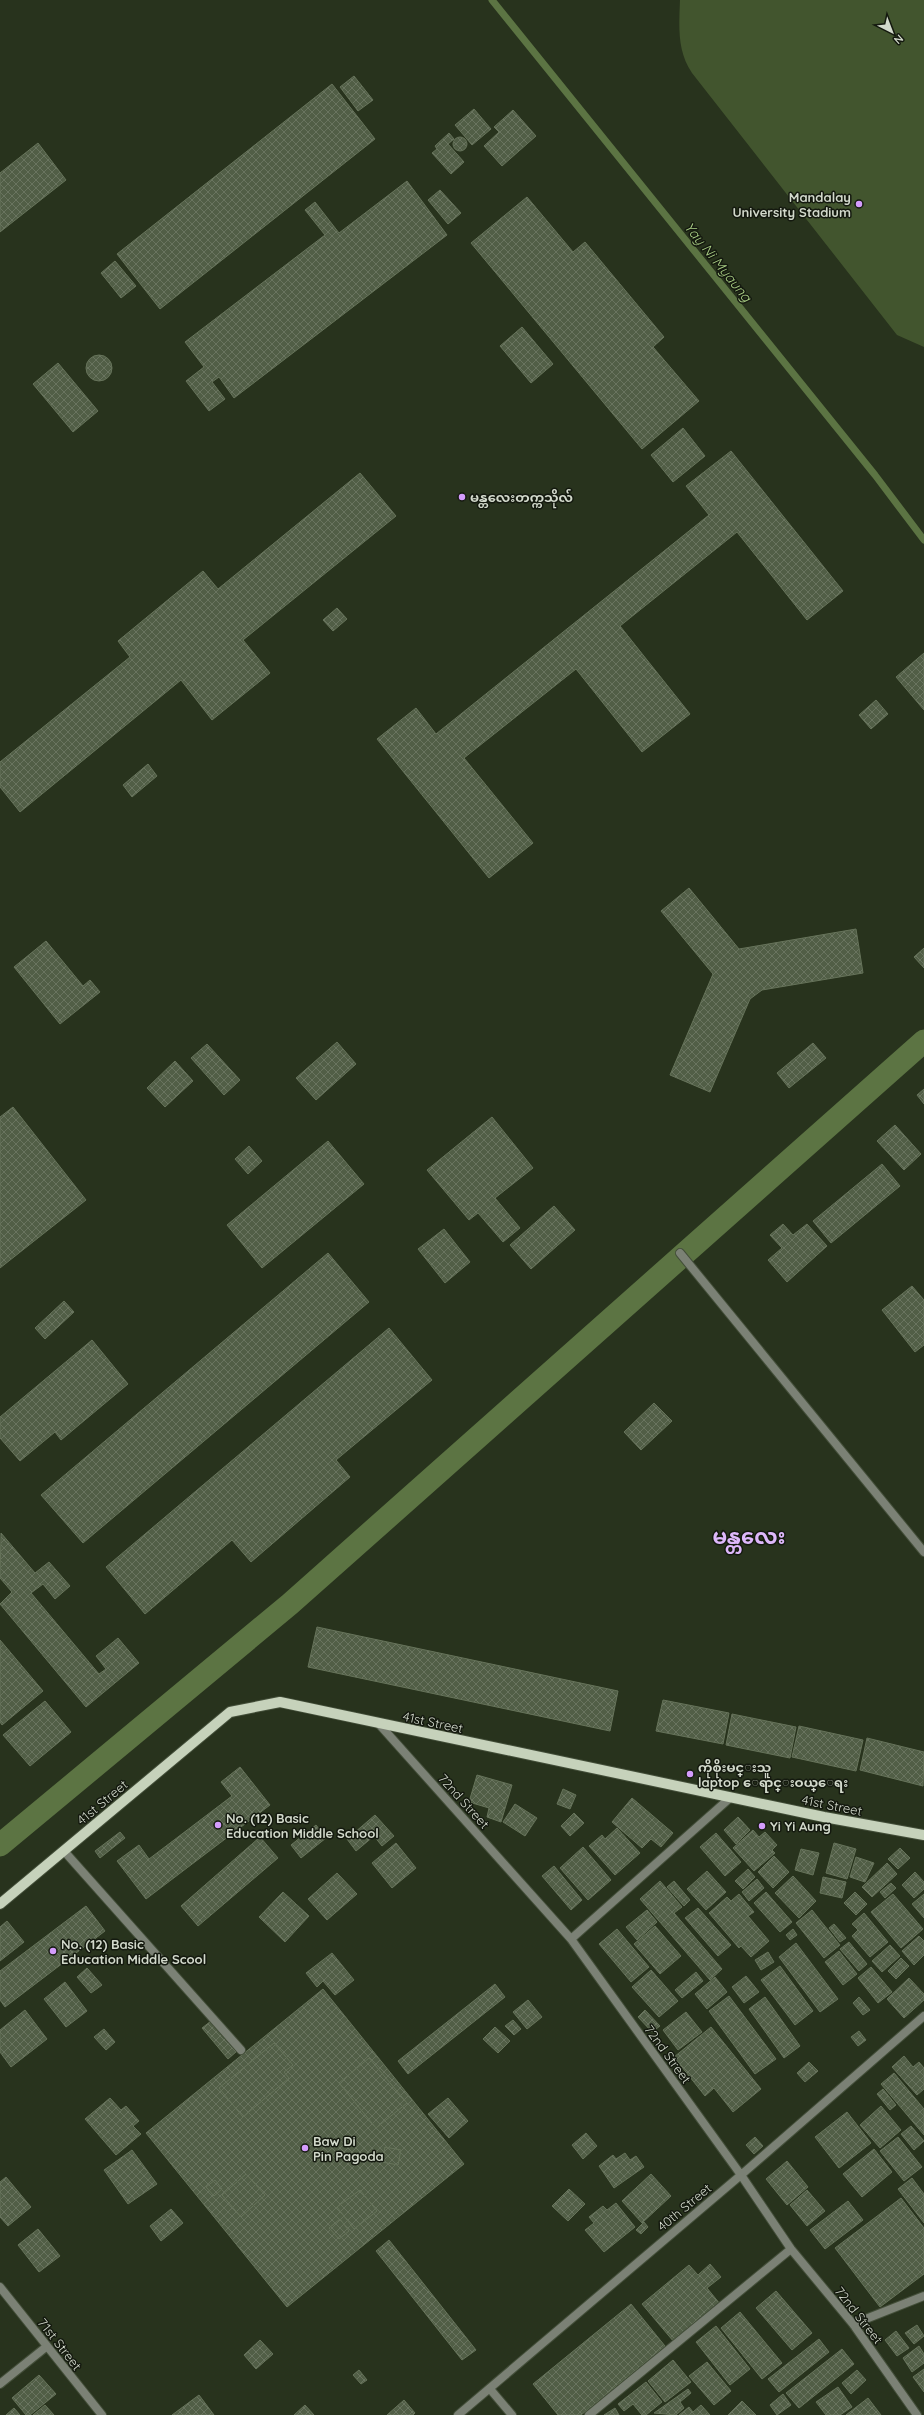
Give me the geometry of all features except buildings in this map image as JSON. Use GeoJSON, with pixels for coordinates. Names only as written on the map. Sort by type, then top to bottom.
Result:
{"type":"FeatureCollection","features":[{"type":"Feature","properties":{"kind":"main road","name":"41st Street"},"geometry":{"type":"LineString","coordinates":[[0,1904],[230,1712],[280,1702],[379,1724],[924,1836]]}},
{"type":"Feature","properties":{"kind":"street"},"geometry":{"type":"LineString","coordinates":[[680,1253],[924,1552]]}},
{"type":"Feature","properties":{"kind":"street","name":"72nd Street"},"geometry":{"type":"LineString","coordinates":[[379,1724],[570,1939],[741,2175],[791,2249],[853,2324],[917,2415]]}},
{"type":"Feature","properties":{"kind":"street"},"geometry":{"type":"LineString","coordinates":[[570,1939],[731,1797]]}},
{"type":"Feature","properties":{"kind":"street"},"geometry":{"type":"LineString","coordinates":[[64,1851],[241,2050]]}},
{"type":"Feature","properties":{"kind":"street","name":"40th Street"},"geometry":{"type":"LineString","coordinates":[[458,2415],[741,2175],[924,2016]]}},
{"type":"Feature","properties":{"kind":"street"},"geometry":{"type":"LineString","coordinates":[[589,2415],[791,2249]]}},
{"type":"Feature","properties":{"kind":"street","name":"71st Street"},"geometry":{"type":"LineString","coordinates":[[0,2287],[46,2347],[102,2415]]}},
{"type":"Feature","properties":{"kind":"street"},"geometry":{"type":"LineString","coordinates":[[853,2324],[924,2296]]}},
{"type":"Feature","properties":{"kind":"street"},"geometry":{"type":"LineString","coordinates":[[0,2384],[46,2347]]}},
{"type":"Feature","properties":{"kind":"street"},"geometry":{"type":"LineString","coordinates":[[490,2389],[512,2415]]}},
{"type":"Feature","properties":{"kind":"green space","name":"Mandalay University Stadium"},"geometry":{"type":"Polygon","coordinates":[[[680,0],[924,0],[924,347],[897,335],[692,73],[687,65],[681,47],[679,29],[680,0]]]}},
{"type":"Feature","properties":{"kind":"waterway","name":"Yay Ni Myaung"},"geometry":{"type":"LineString","coordinates":[[492,0],[875,475],[924,540]]}},
{"type":"Feature","properties":{"kind":"waterway"},"geometry":{"type":"LineString","coordinates":[[0,1845],[290,1604],[924,1041]]}},
{"type":"Feature","properties":{"kind":"place","name":"Mandalay University Stadium"},"geometry":{"type":"Point","coordinates":[859,204]}},
{"type":"Feature","properties":{"kind":"place","name":"မန္တလေးတက္ကသိုလ်"},"geometry":{"type":"Point","coordinates":[462,497]}},
{"type":"Feature","properties":{"kind":"place","name":"ကိုစိုးမင္းသူ laptop ေရာင္းဝယ္ေရး"},"geometry":{"type":"Point","coordinates":[690,1774]}},
{"type":"Feature","properties":{"kind":"place","name":"No. (12) Basic Education Middle School"},"geometry":{"type":"Point","coordinates":[218,1825]}},
{"type":"Feature","properties":{"kind":"place","name":"Yi Yi Aung"},"geometry":{"type":"Point","coordinates":[762,1826]}},
{"type":"Feature","properties":{"kind":"place","name":"No. (12) Basic Education Middle Scool"},"geometry":{"type":"Point","coordinates":[53,1951]}},
{"type":"Feature","properties":{"kind":"place","name":"Baw Di Pin Pagoda"},"geometry":{"type":"Point","coordinates":[305,2148]}},
{"type":"Feature","properties":{"kind":"district","name":"မန္တလေး"},"geometry":{"type":"Point","coordinates":[749,1537]}}]}
